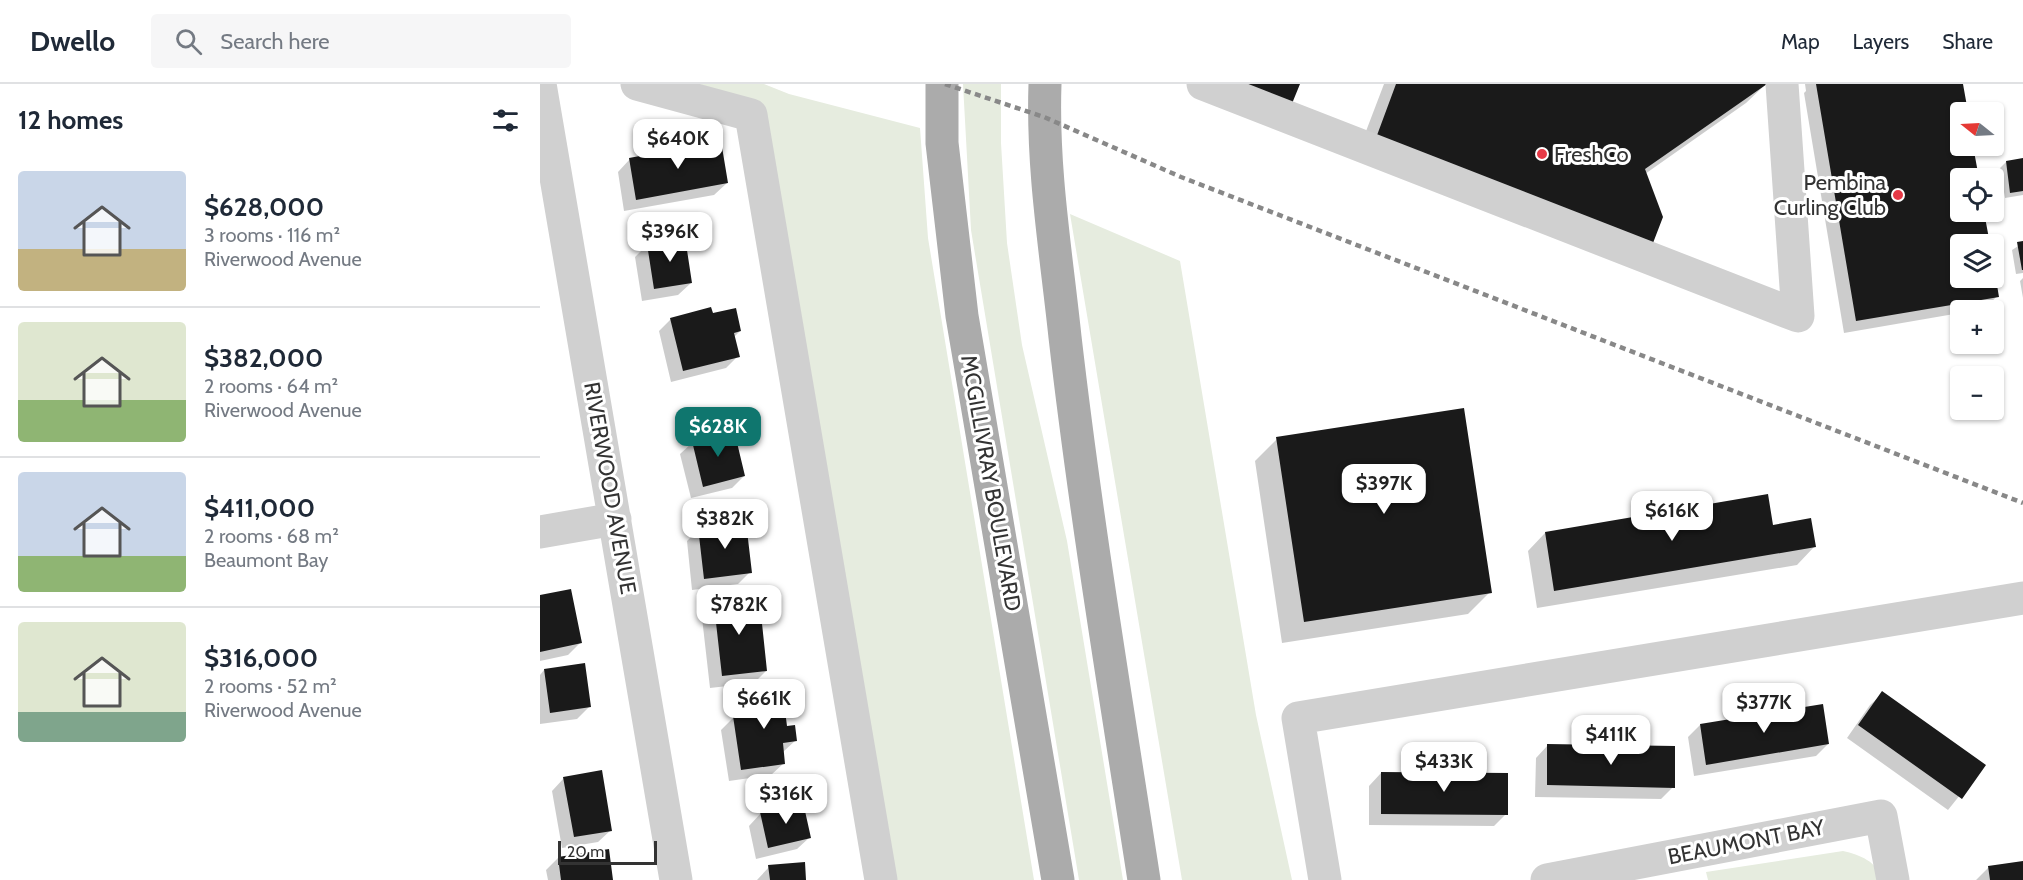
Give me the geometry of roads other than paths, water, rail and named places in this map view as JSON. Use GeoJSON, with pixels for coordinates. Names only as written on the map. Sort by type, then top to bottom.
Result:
{"type":"FeatureCollection","features":[{"type":"Feature","properties":{"kind":"main road","name":"MCGILLIVRAY BOULEVARD"},"geometry":{"type":"LineString","coordinates":[[942,84],[942,143],[962,316],[1058,880]]}},
{"type":"Feature","properties":{"kind":"main road"},"geometry":{"type":"LineString","coordinates":[[1045,84],[1045,152],[1048,196],[1078,451],[1144,880]]}},
{"type":"Feature","properties":{"kind":"street"},"geometry":{"type":"LineString","coordinates":[[637,84],[751,115],[881,880]]}},
{"type":"Feature","properties":{"kind":"street"},"geometry":{"type":"LineString","coordinates":[[1203,84],[1798,316],[1782,84]]}},
{"type":"Feature","properties":{"kind":"street","name":"RIVERWOOD AVENUE"},"geometry":{"type":"LineString","coordinates":[[541,90],[676,880]]}},
{"type":"Feature","properties":{"kind":"street"},"geometry":{"type":"LineString","coordinates":[[540,532],[615,519]]}},
{"type":"Feature","properties":{"kind":"street"},"geometry":{"type":"LineString","coordinates":[[1325,880],[1298,718],[2023,598]]}},
{"type":"Feature","properties":{"kind":"street","name":"BEAUMONT BAY"},"geometry":{"type":"LineString","coordinates":[[1547,880],[1881,816],[1893,880]]}},
{"type":"Feature","properties":{"kind":"railway"},"geometry":{"type":"LineString","coordinates":[[945,84],[1044,117],[1181,177],[2023,503]]}},
{"type":"Feature","properties":{"kind":"place","name":"FreshCo"},"geometry":{"type":"Point","coordinates":[1542,154]}},
{"type":"Feature","properties":{"kind":"place","name":"Pembina Curling Club"},"geometry":{"type":"Point","coordinates":[1898,195]}}]}
